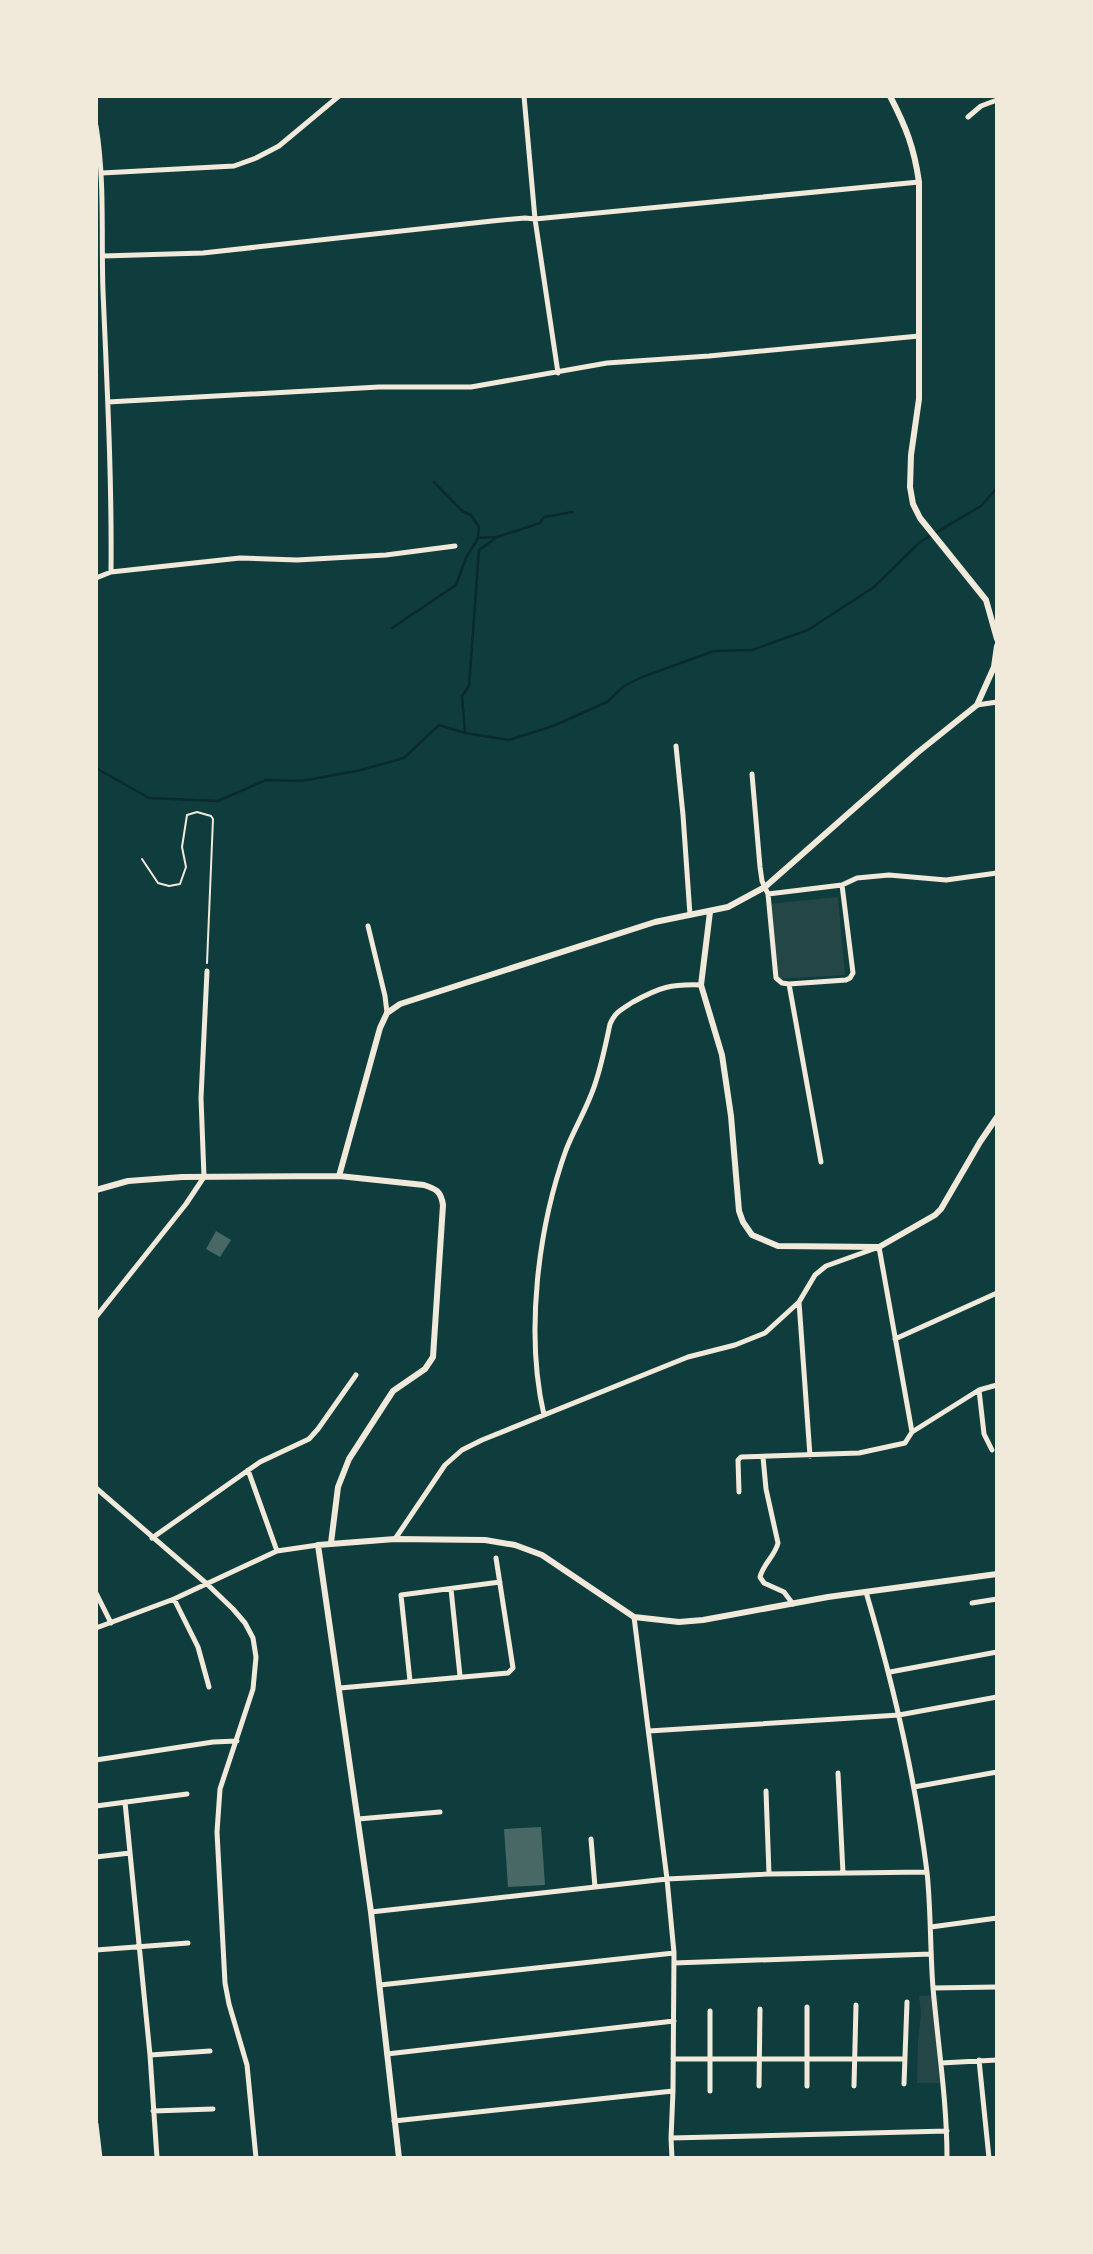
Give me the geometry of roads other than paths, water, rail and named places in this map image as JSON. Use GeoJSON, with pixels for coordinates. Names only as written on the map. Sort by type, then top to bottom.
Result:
{"type":"FeatureCollection","features":[{"type":"Feature","properties":{"kind":"street"},"geometry":{"type":"LineString","coordinates":[[102,173],[233,166],[279,146],[340,96]]}},
{"type":"Feature","properties":{"kind":"street"},"geometry":{"type":"LineString","coordinates":[[524,96],[535,219],[558,373]]}},
{"type":"Feature","properties":{"kind":"street"},"geometry":{"type":"LineString","coordinates":[[890,96],[904,122],[915,152],[919,182],[919,399],[911,455],[910,487],[913,504],[920,518],[986,600],[997,639]]}},
{"type":"Feature","properties":{"kind":"street"},"geometry":{"type":"LineString","coordinates":[[981,96],[981,106]]}},
{"type":"Feature","properties":{"kind":"street"},"geometry":{"type":"LineString","coordinates":[[968,117],[981,106],[997,100]]}},
{"type":"Feature","properties":{"kind":"street"},"geometry":{"type":"LineString","coordinates":[[96,127],[102,173],[103,256],[100,287],[108,402],[111,572]]}},
{"type":"Feature","properties":{"kind":"street"},"geometry":{"type":"LineString","coordinates":[[103,256],[203,253],[492,220],[535,219],[919,182]]}},
{"type":"Feature","properties":{"kind":"street"},"geometry":{"type":"LineString","coordinates":[[108,402],[379,387],[471,387],[607,363],[919,337]]}},
{"type":"Feature","properties":{"kind":"street"},"geometry":{"type":"LineString","coordinates":[[96,578],[111,572],[240,558],[298,560],[386,555],[455,546]]}},
{"type":"Feature","properties":{"kind":"street"},"geometry":{"type":"LineString","coordinates":[[339,1176],[380,1028],[387,1013],[400,1004],[589,942],[655,922],[710,912],[767,890],[917,753],[977,705],[994,667],[997,646]]}},
{"type":"Feature","properties":{"kind":"street"},"geometry":{"type":"LineString","coordinates":[[977,705],[997,702]]}},
{"type":"Feature","properties":{"kind":"street"},"geometry":{"type":"LineString","coordinates":[[676,746],[690,915]]}},
{"type":"Feature","properties":{"kind":"street"},"geometry":{"type":"LineString","coordinates":[[752,774],[760,867],[762,881],[767,890],[775,974],[779,981],[789,984],[850,978],[853,973],[842,885]]}},
{"type":"Feature","properties":{"kind":"street"},"geometry":{"type":"LineString","coordinates":[[767,890],[842,885],[857,878],[889,875],[946,880],[997,873]]}},
{"type":"Feature","properties":{"kind":"street"},"geometry":{"type":"LineString","coordinates":[[710,912],[701,985],[722,1055],[731,1116],[739,1210],[743,1222],[752,1235],[778,1246],[879,1247]]}},
{"type":"Feature","properties":{"kind":"street"},"geometry":{"type":"LineString","coordinates":[[368,926],[387,1013]]}},
{"type":"Feature","properties":{"kind":"street"},"geometry":{"type":"LineString","coordinates":[[96,1317],[186,1204],[204,1177],[201,1098],[207,971]]}},
{"type":"Feature","properties":{"kind":"street"},"geometry":{"type":"LineString","coordinates":[[789,984],[821,1162]]}},
{"type":"Feature","properties":{"kind":"street"},"geometry":{"type":"LineString","coordinates":[[544,1415],[538,1378],[535,1324],[547,1222],[566,1151],[596,1082],[610,1024],[620,1009],[655,990],[678,985],[701,985]]}},
{"type":"Feature","properties":{"kind":"street"},"geometry":{"type":"LineString","coordinates":[[396,1539],[445,1465],[462,1450],[688,1357],[765,1333],[799,1301],[816,1275],[826,1266],[879,1247],[935,1215],[997,1117]]}},
{"type":"Feature","properties":{"kind":"street"},"geometry":{"type":"LineString","coordinates":[[96,1190],[128,1181],[204,1177],[339,1176],[424,1185],[441,1194],[443,1205],[433,1357],[425,1368],[393,1391],[349,1459],[338,1487],[331,1543]]}},
{"type":"Feature","properties":{"kind":"street"},"geometry":{"type":"LineString","coordinates":[[879,1247],[912,1432]]}},
{"type":"Feature","properties":{"kind":"street"},"geometry":{"type":"LineString","coordinates":[[895,1339],[997,1293]]}},
{"type":"Feature","properties":{"kind":"street"},"geometry":{"type":"LineString","coordinates":[[799,1301],[810,1456]]}},
{"type":"Feature","properties":{"kind":"street"},"geometry":{"type":"LineString","coordinates":[[152,1538],[260,1462],[309,1439],[356,1375]]}},
{"type":"Feature","properties":{"kind":"street"},"geometry":{"type":"LineString","coordinates":[[739,1492],[738,1460],[743,1457],[859,1453],[905,1443],[912,1432],[979,1390],[997,1385]]}},
{"type":"Feature","properties":{"kind":"street"},"geometry":{"type":"LineString","coordinates":[[979,1390],[984,1434],[992,1450]]}},
{"type":"Feature","properties":{"kind":"street"},"geometry":{"type":"LineString","coordinates":[[763,1457],[766,1489],[778,1543],[777,1549],[762,1568],[760,1577],[764,1583],[784,1592],[793,1604]]}},
{"type":"Feature","properties":{"kind":"street"},"geometry":{"type":"LineString","coordinates":[[248,1470],[277,1551]]}},
{"type":"Feature","properties":{"kind":"street"},"geometry":{"type":"LineString","coordinates":[[96,1488],[207,1584],[245,1623],[253,1638],[256,1657],[253,1689],[220,1789],[217,1832],[225,1983],[247,2065],[257,2158]]}},
{"type":"Feature","properties":{"kind":"street"},"geometry":{"type":"LineString","coordinates":[[96,1628],[174,1599],[277,1551],[331,1543],[396,1539],[485,1541],[515,1545],[542,1555],[634,1617],[679,1622],[866,1591],[997,1574]]}},
{"type":"Feature","properties":{"kind":"street"},"geometry":{"type":"LineString","coordinates":[[318,1545],[371,1912],[400,2158]]}},
{"type":"Feature","properties":{"kind":"street"},"geometry":{"type":"LineString","coordinates":[[340,1688],[508,1673],[513,1668],[496,1558]]}},
{"type":"Feature","properties":{"kind":"street"},"geometry":{"type":"LineString","coordinates":[[410,1681],[401,1595],[500,1582]]}},
{"type":"Feature","properties":{"kind":"street"},"geometry":{"type":"LineString","coordinates":[[451,1589],[460,1676]]}},
{"type":"Feature","properties":{"kind":"street"},"geometry":{"type":"LineString","coordinates":[[866,1591],[890,1672],[914,1787],[927,1872],[947,2158]]}},
{"type":"Feature","properties":{"kind":"street"},"geometry":{"type":"LineString","coordinates":[[96,1594],[111,1623]]}},
{"type":"Feature","properties":{"kind":"street"},"geometry":{"type":"LineString","coordinates":[[174,1599],[198,1647],[209,1686]]}},
{"type":"Feature","properties":{"kind":"street"},"geometry":{"type":"LineString","coordinates":[[972,1603],[997,1599]]}},
{"type":"Feature","properties":{"kind":"street"},"geometry":{"type":"LineString","coordinates":[[634,1617],[674,1953],[673,2158]]}},
{"type":"Feature","properties":{"kind":"street"},"geometry":{"type":"LineString","coordinates":[[890,1672],[997,1652]]}},
{"type":"Feature","properties":{"kind":"street"},"geometry":{"type":"LineString","coordinates":[[649,1731],[899,1715],[997,1697]]}},
{"type":"Feature","properties":{"kind":"street"},"geometry":{"type":"LineString","coordinates":[[96,1760],[213,1742],[237,1741]]}},
{"type":"Feature","properties":{"kind":"street"},"geometry":{"type":"LineString","coordinates":[[914,1787],[997,1772]]}},
{"type":"Feature","properties":{"kind":"street"},"geometry":{"type":"LineString","coordinates":[[838,1773],[844,1873]]}},
{"type":"Feature","properties":{"kind":"street"},"geometry":{"type":"LineString","coordinates":[[766,1791],[769,1874]]}},
{"type":"Feature","properties":{"kind":"street"},"geometry":{"type":"LineString","coordinates":[[96,1806],[187,1794]]}},
{"type":"Feature","properties":{"kind":"street"},"geometry":{"type":"LineString","coordinates":[[125,1802],[141,1947],[157,2158]]}},
{"type":"Feature","properties":{"kind":"street"},"geometry":{"type":"LineString","coordinates":[[358,1819],[440,1812]]}},
{"type":"Feature","properties":{"kind":"street"},"geometry":{"type":"LineString","coordinates":[[592,1839],[595,1887]]}},
{"type":"Feature","properties":{"kind":"street"},"geometry":{"type":"LineString","coordinates":[[96,1857],[130,1853]]}},
{"type":"Feature","properties":{"kind":"street"},"geometry":{"type":"LineString","coordinates":[[371,1912],[667,1879],[769,1874],[927,1872]]}},
{"type":"Feature","properties":{"kind":"street"},"geometry":{"type":"LineString","coordinates":[[931,1927],[954,1926],[997,1918]]}},
{"type":"Feature","properties":{"kind":"street"},"geometry":{"type":"LineString","coordinates":[[96,1950],[188,1943]]}},
{"type":"Feature","properties":{"kind":"street"},"geometry":{"type":"LineString","coordinates":[[380,1985],[674,1953]]}},
{"type":"Feature","properties":{"kind":"street"},"geometry":{"type":"LineString","coordinates":[[674,1963],[932,1954]]}},
{"type":"Feature","properties":{"kind":"street"},"geometry":{"type":"LineString","coordinates":[[933,1987],[997,1987]]}},
{"type":"Feature","properties":{"kind":"street"},"geometry":{"type":"LineString","coordinates":[[904,2084],[907,2002]]}},
{"type":"Feature","properties":{"kind":"street"},"geometry":{"type":"LineString","coordinates":[[854,2086],[856,2004]]}},
{"type":"Feature","properties":{"kind":"street"},"geometry":{"type":"LineString","coordinates":[[807,2007],[807,2085]]}},
{"type":"Feature","properties":{"kind":"street"},"geometry":{"type":"LineString","coordinates":[[759,2086],[760,2009]]}},
{"type":"Feature","properties":{"kind":"street"},"geometry":{"type":"LineString","coordinates":[[710,2011],[710,2091]]}},
{"type":"Feature","properties":{"kind":"street"},"geometry":{"type":"LineString","coordinates":[[387,2054],[674,2021]]}},
{"type":"Feature","properties":{"kind":"street"},"geometry":{"type":"LineString","coordinates":[[150,2055],[211,2051]]}},
{"type":"Feature","properties":{"kind":"street"},"geometry":{"type":"LineString","coordinates":[[673,2059],[905,2059]]}},
{"type":"Feature","properties":{"kind":"street"},"geometry":{"type":"LineString","coordinates":[[979,2060],[989,2158]]}},
{"type":"Feature","properties":{"kind":"street"},"geometry":{"type":"LineString","coordinates":[[941,2063],[997,2060]]}},
{"type":"Feature","properties":{"kind":"street"},"geometry":{"type":"LineString","coordinates":[[394,2121],[673,2091]]}},
{"type":"Feature","properties":{"kind":"street"},"geometry":{"type":"LineString","coordinates":[[153,2111],[214,2109]]}},
{"type":"Feature","properties":{"kind":"street"},"geometry":{"type":"LineString","coordinates":[[96,2124],[100,2158]]}},
{"type":"Feature","properties":{"kind":"street"},"geometry":{"type":"LineString","coordinates":[[671,2138],[947,2131]]}},
{"type":"Feature","properties":{"kind":"waterway"},"geometry":{"type":"LineString","coordinates":[[434,482],[462,511],[471,515],[479,527],[478,538],[496,537]]}},
{"type":"Feature","properties":{"kind":"waterway"},"geometry":{"type":"LineString","coordinates":[[96,768],[149,798],[218,801],[266,780],[302,781],[361,770],[404,758],[439,725],[465,733],[509,740],[553,726],[607,702],[624,686],[642,677],[714,651],[752,650],[808,630],[874,587],[920,542],[981,506],[997,488]]}},
{"type":"Feature","properties":{"kind":"waterway"},"geometry":{"type":"LineString","coordinates":[[465,733],[462,696],[469,686],[479,550],[497,537],[540,523],[544,517],[573,512]]}},
{"type":"Feature","properties":{"kind":"waterway"},"geometry":{"type":"LineString","coordinates":[[392,628],[456,585],[466,558],[478,538]]}}]}
